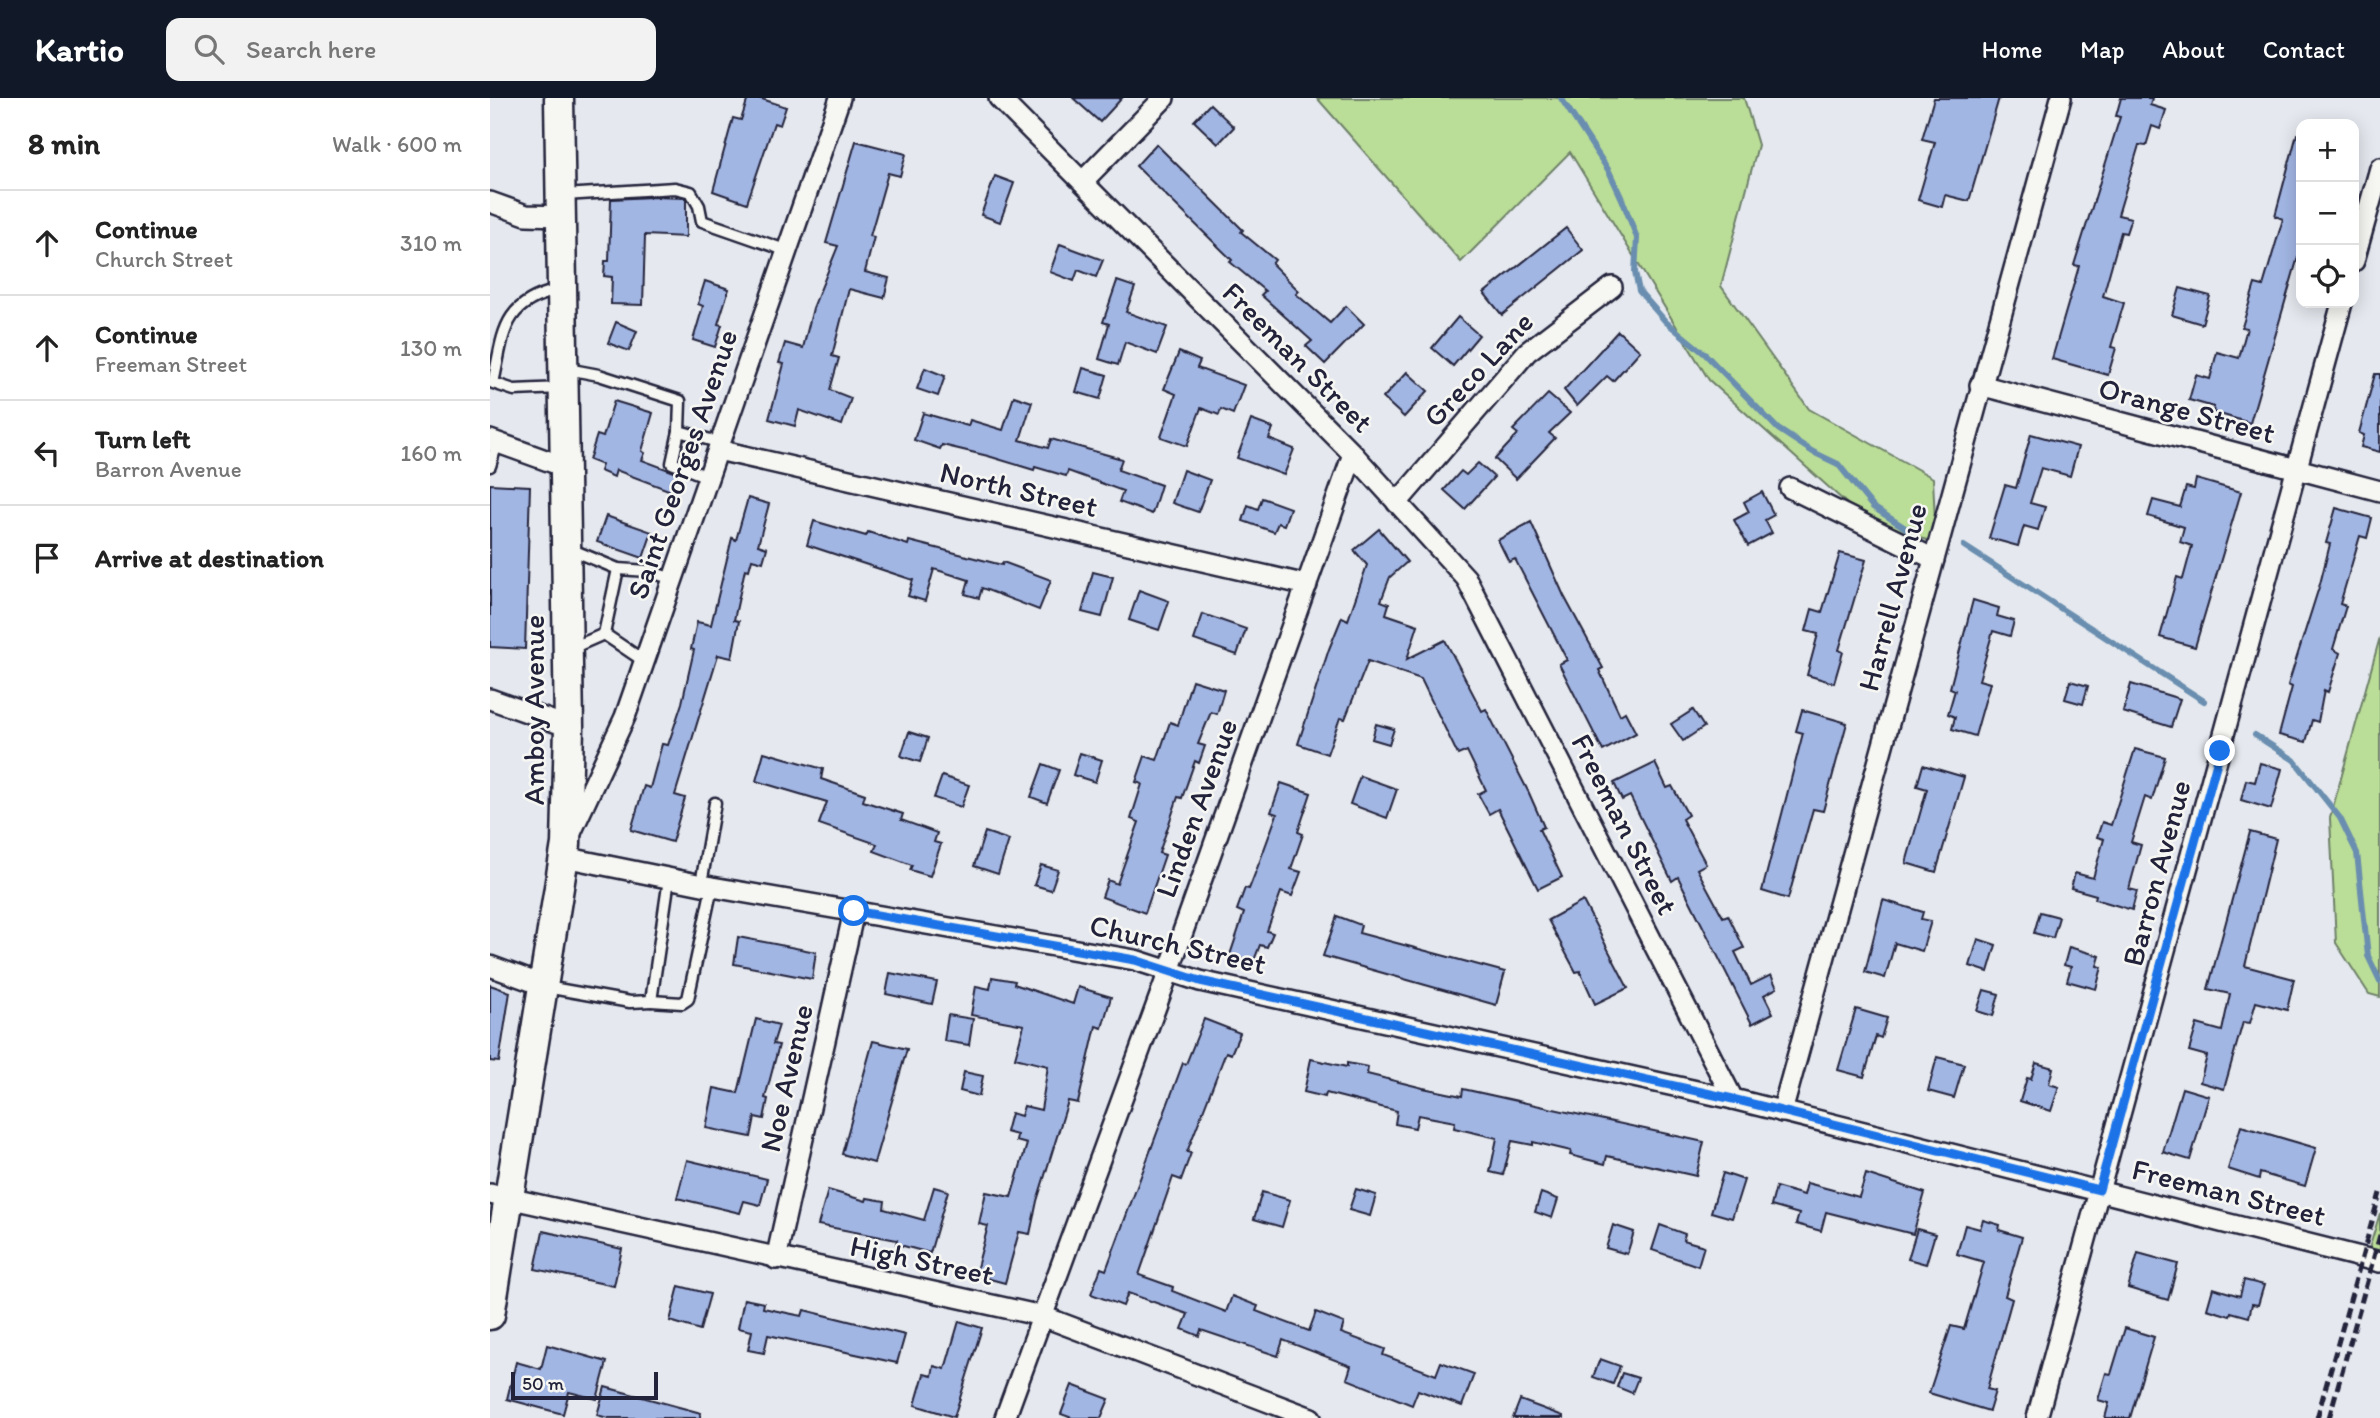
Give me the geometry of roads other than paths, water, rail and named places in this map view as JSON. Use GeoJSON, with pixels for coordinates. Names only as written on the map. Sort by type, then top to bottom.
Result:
{"type":"FeatureCollection","features":[{"type":"Feature","properties":{"kind":"main road","name":"Amboy Avenue"},"geometry":{"type":"LineString","coordinates":[[490,1315],[499,1197],[545,986],[565,850],[569,727],[559,98]]}},
{"type":"Feature","properties":{"kind":"street","name":"Saint Georges Avenue"},"geometry":{"type":"LineString","coordinates":[[565,850],[625,717],[789,251],[839,98]]}},
{"type":"Feature","properties":{"kind":"street","name":"Freeman Street"},"geometry":{"type":"LineString","coordinates":[[999,98],[1353,454],[1466,578],[1733,1099],[2380,1262]]}},
{"type":"Feature","properties":{"kind":"street"},"geometry":{"type":"LineString","coordinates":[[1083,181],[1164,98]]}},
{"type":"Feature","properties":{"kind":"street","name":"Harrell Avenue"},"geometry":{"type":"LineString","coordinates":[[1782,1112],[2060,98]]}},
{"type":"Feature","properties":{"kind":"street"},"geometry":{"type":"LineString","coordinates":[[2358,245],[2380,168]]}},
{"type":"Feature","properties":{"kind":"street"},"geometry":{"type":"LineString","coordinates":[[490,202],[526,215],[561,205]]}},
{"type":"Feature","properties":{"kind":"street","name":"Greco Lane"},"geometry":{"type":"LineString","coordinates":[[1397,503],[1527,352],[1612,287]]}},
{"type":"Feature","properties":{"kind":"street","name":"Barron Avenue"},"geometry":{"type":"LineString","coordinates":[[2037,1418],[2341,308]]}},
{"type":"Feature","properties":{"kind":"street","name":"Orange Street"},"geometry":{"type":"LineString","coordinates":[[1980,385],[2380,491]]}},
{"type":"Feature","properties":{"kind":"street"},"geometry":{"type":"LineString","coordinates":[[494,441],[565,467]]}},
{"type":"Feature","properties":{"kind":"street","name":"North Street"},"geometry":{"type":"LineString","coordinates":[[720,446],[1307,585]]}},
{"type":"Feature","properties":{"kind":"street","name":"Linden Avenue"},"geometry":{"type":"LineString","coordinates":[[1005,1418],[1170,971],[1353,454]]}},
{"type":"Feature","properties":{"kind":"street"},"geometry":{"type":"LineString","coordinates":[[1790,488],[1934,559]]}},
{"type":"Feature","properties":{"kind":"street"},"geometry":{"type":"LineString","coordinates":[[490,699],[569,727]]}},
{"type":"Feature","properties":{"kind":"street","name":"Church Street"},"geometry":{"type":"LineString","coordinates":[[565,850],[669,879],[1135,960],[1200,981],[1733,1099]]}},
{"type":"Feature","properties":{"kind":"street","name":"Noe Avenue"},"geometry":{"type":"LineString","coordinates":[[776,1259],[854,911]]}},
{"type":"Feature","properties":{"kind":"street"},"geometry":{"type":"LineString","coordinates":[[490,966],[545,986]]}},
{"type":"Feature","properties":{"kind":"street","name":"High Street"},"geometry":{"type":"LineString","coordinates":[[499,1197],[1042,1316],[1311,1418]]}},
{"type":"Feature","properties":{"kind":"lane"},"geometry":{"type":"LineString","coordinates":[[561,205],[675,188],[691,192],[699,206],[702,221],[789,251]]}},
{"type":"Feature","properties":{"kind":"lane"},"geometry":{"type":"LineString","coordinates":[[562,289],[538,295],[507,320],[493,383],[514,390],[563,378],[599,374],[680,401],[672,463],[708,477]]}},
{"type":"Feature","properties":{"kind":"lane"},"geometry":{"type":"LineString","coordinates":[[678,431],[720,446]]}},
{"type":"Feature","properties":{"kind":"lane"},"geometry":{"type":"LineString","coordinates":[[490,466],[494,441]]}},
{"type":"Feature","properties":{"kind":"lane"},"geometry":{"type":"LineString","coordinates":[[566,547],[618,569],[648,571],[673,579]]}},
{"type":"Feature","properties":{"kind":"lane"},"geometry":{"type":"LineString","coordinates":[[604,634],[618,569]]}},
{"type":"Feature","properties":{"kind":"lane"},"geometry":{"type":"LineString","coordinates":[[567,650],[604,634]]}},
{"type":"Feature","properties":{"kind":"lane"},"geometry":{"type":"LineString","coordinates":[[604,634],[644,661]]}},
{"type":"Feature","properties":{"kind":"lane"},"geometry":{"type":"LineString","coordinates":[[545,986],[630,1002],[682,1003],[688,999],[707,886],[715,803]]}},
{"type":"Feature","properties":{"kind":"lane"},"geometry":{"type":"LineString","coordinates":[[651,1001],[669,879]]}},
{"type":"Feature","properties":{"kind":"waterway"},"geometry":{"type":"LineString","coordinates":[[1561,98],[1609,171],[1622,199],[1637,238],[1635,272],[1639,291],[1666,322],[1705,354],[1778,429],[1813,452],[1838,464],[1873,507],[1910,531]]}},
{"type":"Feature","properties":{"kind":"waterway"},"geometry":{"type":"LineString","coordinates":[[1964,546],[2204,701]]}},
{"type":"Feature","properties":{"kind":"waterway"},"geometry":{"type":"LineString","coordinates":[[2255,735],[2294,760],[2340,818],[2357,853],[2368,956],[2380,981]]}},
{"type":"Feature","properties":{"kind":"railway"},"geometry":{"type":"LineString","coordinates":[[2317,1418],[2380,1193]]}},
{"type":"Feature","properties":{"kind":"railway"},"geometry":{"type":"LineString","coordinates":[[2329,1418],[2380,1235]]}}]}
